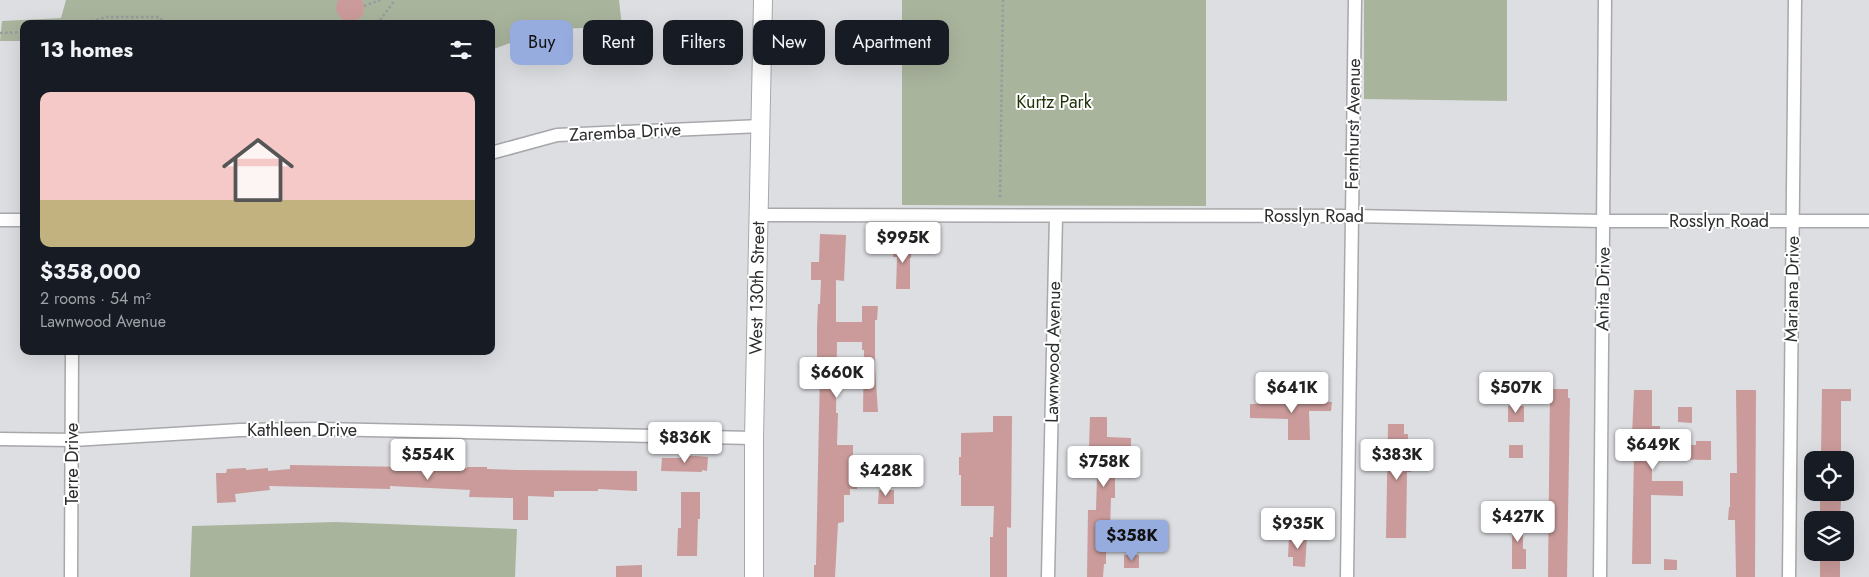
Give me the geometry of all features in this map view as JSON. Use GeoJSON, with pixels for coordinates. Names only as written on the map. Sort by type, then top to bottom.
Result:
{"type":"FeatureCollection","features":[{"type":"Feature","properties":{"kind":"main road","name":"West 130th Street"},"geometry":{"type":"LineString","coordinates":[[754,577],[754,438],[764,0]]}},
{"type":"Feature","properties":{"kind":"street","name":"Fernhurst Avenue"},"geometry":{"type":"LineString","coordinates":[[1346,577],[1355,0]]}},
{"type":"Feature","properties":{"kind":"street","name":"Anita Drive"},"geometry":{"type":"LineString","coordinates":[[1600,577],[1605,0]]}},
{"type":"Feature","properties":{"kind":"street","name":"Mariana Drive"},"geometry":{"type":"LineString","coordinates":[[1789,577],[1795,0]]}},
{"type":"Feature","properties":{"kind":"street","name":"Zaremba Drive"},"geometry":{"type":"LineString","coordinates":[[495,152],[557,135],[761,126]]}},
{"type":"Feature","properties":{"kind":"street","name":"Rosslyn Road"},"geometry":{"type":"LineString","coordinates":[[759,215],[1352,216],[1604,221],[1869,221]]}},
{"type":"Feature","properties":{"kind":"street","name":"Lawnwood Avenue"},"geometry":{"type":"LineString","coordinates":[[1048,577],[1056,216]]}},
{"type":"Feature","properties":{"kind":"street"},"geometry":{"type":"LineString","coordinates":[[0,220],[20,220]]}},
{"type":"Feature","properties":{"kind":"street","name":"Terre Drive"},"geometry":{"type":"LineString","coordinates":[[70,577],[72,355]]}},
{"type":"Feature","properties":{"kind":"street","name":"Kathleen Drive"},"geometry":{"type":"LineString","coordinates":[[0,439],[72,440],[240,430],[321,429],[754,438]]}},
{"type":"Feature","properties":{"kind":"path"},"geometry":{"type":"LineString","coordinates":[[364,6],[380,0]]}},
{"type":"Feature","properties":{"kind":"path"},"geometry":{"type":"LineString","coordinates":[[381,20],[395,0]]}},
{"type":"Feature","properties":{"kind":"path"},"geometry":{"type":"LineString","coordinates":[[1000,197],[1003,0]]}},
{"type":"Feature","properties":{"kind":"path"},"geometry":{"type":"LineString","coordinates":[[98,20],[106,18],[159,17],[162,20]]}},
{"type":"Feature","properties":{"kind":"path"},"geometry":{"type":"LineString","coordinates":[[0,33],[20,32]]}},
{"type":"Feature","properties":{"kind":"green space"},"geometry":{"type":"Polygon","coordinates":[[[66,0],[619,0],[621,20],[583,20],[583,28],[573,28],[573,20],[510,20],[510,43],[495,49],[495,20],[22,20],[61,18],[66,0]]]}},
{"type":"Feature","properties":{"kind":"green space","name":"Kurtz Park"},"geometry":{"type":"Polygon","coordinates":[[[902,0],[1206,0],[1206,206],[902,205],[902,65],[949,65],[949,20],[902,20],[902,0]]]}},
{"type":"Feature","properties":{"kind":"green space"},"geometry":{"type":"Polygon","coordinates":[[[1364,0],[1507,0],[1507,101],[1364,99],[1364,0]]]}},
{"type":"Feature","properties":{"kind":"green space"},"geometry":{"type":"Polygon","coordinates":[[[20,20],[20,41],[0,41],[2,21],[20,20]]]}},
{"type":"Feature","properties":{"kind":"green space"},"geometry":{"type":"Polygon","coordinates":[[[336,522],[517,529],[515,577],[190,577],[192,526],[336,522]]]}},
{"type":"Feature","properties":{"kind":"building"},"geometry":{"type":"Polygon","coordinates":[[[338,0],[362,0],[364,6],[363,15],[357,20],[343,20],[337,13],[338,0]]]}},
{"type":"Feature","properties":{"kind":"building"},"geometry":{"type":"Polygon","coordinates":[[[820,234],[846,235],[844,281],[836,280],[836,322],[862,322],[862,306],[878,306],[877,320],[875,320],[875,368],[878,412],[863,412],[864,350],[862,350],[862,342],[837,342],[837,445],[853,445],[853,475],[857,475],[857,489],[850,489],[850,495],[844,495],[844,522],[838,523],[835,577],[814,577],[814,565],[816,565],[820,371],[820,366],[817,366],[817,328],[821,280],[811,280],[811,262],[819,262],[820,234]]]}},
{"type":"Feature","properties":{"kind":"building"},"geometry":{"type":"Polygon","coordinates":[[[893,241],[912,242],[910,289],[896,289],[897,257],[893,257],[893,241]]]}},
{"type":"Feature","properties":{"kind":"building"},"geometry":{"type":"Polygon","coordinates":[[[1550,389],[1568,389],[1568,398],[1570,398],[1567,577],[1548,577],[1550,389]]]}},
{"type":"Feature","properties":{"kind":"building"},"geometry":{"type":"Polygon","coordinates":[[[1822,389],[1851,389],[1851,401],[1841,401],[1841,451],[1821,451],[1822,389]]]}},
{"type":"Feature","properties":{"kind":"building"},"geometry":{"type":"Polygon","coordinates":[[[1634,390],[1652,390],[1652,426],[1660,426],[1660,444],[1696,445],[1696,441],[1711,441],[1711,460],[1652,459],[1652,481],[1683,481],[1683,496],[1651,495],[1651,564],[1632,564],[1634,452],[1631,452],[1634,390]]]}},
{"type":"Feature","properties":{"kind":"building"},"geometry":{"type":"Polygon","coordinates":[[[1736,390],[1756,390],[1755,577],[1736,577],[1735,520],[1728,520],[1730,473],[1737,473],[1736,390]]]}},
{"type":"Feature","properties":{"kind":"building"},"geometry":{"type":"Polygon","coordinates":[[[1294,391],[1311,392],[1310,401],[1332,402],[1331,411],[1309,411],[1310,440],[1288,440],[1288,419],[1250,418],[1250,404],[1286,404],[1286,399],[1294,399],[1294,391]]]}},
{"type":"Feature","properties":{"kind":"building"},"geometry":{"type":"Polygon","coordinates":[[[1508,406],[1524,406],[1524,422],[1508,422],[1508,406]]]}},
{"type":"Feature","properties":{"kind":"building"},"geometry":{"type":"Polygon","coordinates":[[[1678,407],[1692,407],[1692,423],[1678,422],[1678,407]]]}},
{"type":"Feature","properties":{"kind":"building"},"geometry":{"type":"Polygon","coordinates":[[[993,416],[1012,416],[1011,528],[1007,527],[1007,577],[990,577],[990,537],[993,537],[994,506],[961,506],[959,457],[961,457],[961,433],[993,432],[993,416]]]}},
{"type":"Feature","properties":{"kind":"building"},"geometry":{"type":"Polygon","coordinates":[[[1090,417],[1107,417],[1107,437],[1131,438],[1131,477],[1115,476],[1115,498],[1111,498],[1110,529],[1106,529],[1106,564],[1104,564],[1103,577],[1087,577],[1088,510],[1096,510],[1097,477],[1088,477],[1090,417]]]}},
{"type":"Feature","properties":{"kind":"building"},"geometry":{"type":"Polygon","coordinates":[[[1388,424],[1404,424],[1404,434],[1408,434],[1408,456],[1411,456],[1411,472],[1407,472],[1406,538],[1386,538],[1388,424]]]}},
{"type":"Feature","properties":{"kind":"building"},"geometry":{"type":"Polygon","coordinates":[[[1509,445],[1523,445],[1523,458],[1509,458],[1509,445]]]}},
{"type":"Feature","properties":{"kind":"building"},"geometry":{"type":"Polygon","coordinates":[[[680,455],[708,457],[707,471],[661,471],[662,458],[680,458],[680,455]]]}},
{"type":"Feature","properties":{"kind":"building"},"geometry":{"type":"Polygon","coordinates":[[[290,465],[637,471],[637,491],[598,489],[598,491],[554,491],[554,497],[528,496],[528,520],[513,520],[513,498],[469,497],[470,490],[390,486],[390,489],[269,486],[270,490],[235,494],[236,502],[217,503],[216,473],[226,473],[227,469],[268,468],[268,471],[290,469],[290,465]]]}},
{"type":"Feature","properties":{"kind":"building"},"geometry":{"type":"Polygon","coordinates":[[[879,490],[894,490],[894,504],[878,504],[879,490]]]}},
{"type":"Feature","properties":{"kind":"building"},"geometry":{"type":"Polygon","coordinates":[[[681,492],[700,492],[697,556],[677,556],[678,528],[681,528],[681,492]]]}},
{"type":"Feature","properties":{"kind":"building"},"geometry":{"type":"Polygon","coordinates":[[[1820,501],[1841,501],[1840,511],[1820,511],[1820,501]]]}},
{"type":"Feature","properties":{"kind":"building"},"geometry":{"type":"Polygon","coordinates":[[[1509,516],[1523,516],[1523,549],[1526,549],[1526,569],[1512,569],[1512,530],[1509,530],[1509,516]]]}},
{"type":"Feature","properties":{"kind":"building"},"geometry":{"type":"Polygon","coordinates":[[[1289,536],[1307,537],[1305,567],[1293,566],[1293,557],[1288,557],[1289,536]]]}},
{"type":"Feature","properties":{"kind":"building"},"geometry":{"type":"Polygon","coordinates":[[[1124,555],[1139,555],[1139,568],[1124,568],[1124,555]]]}},
{"type":"Feature","properties":{"kind":"building"},"geometry":{"type":"Polygon","coordinates":[[[1664,559],[1677,560],[1677,570],[1664,570],[1664,559]]]}},
{"type":"Feature","properties":{"kind":"building"},"geometry":{"type":"Polygon","coordinates":[[[1820,561],[1840,561],[1840,577],[1820,577],[1820,561]]]}},
{"type":"Feature","properties":{"kind":"building"},"geometry":{"type":"Polygon","coordinates":[[[642,565],[642,577],[616,577],[616,566],[642,565]]]}}]}
